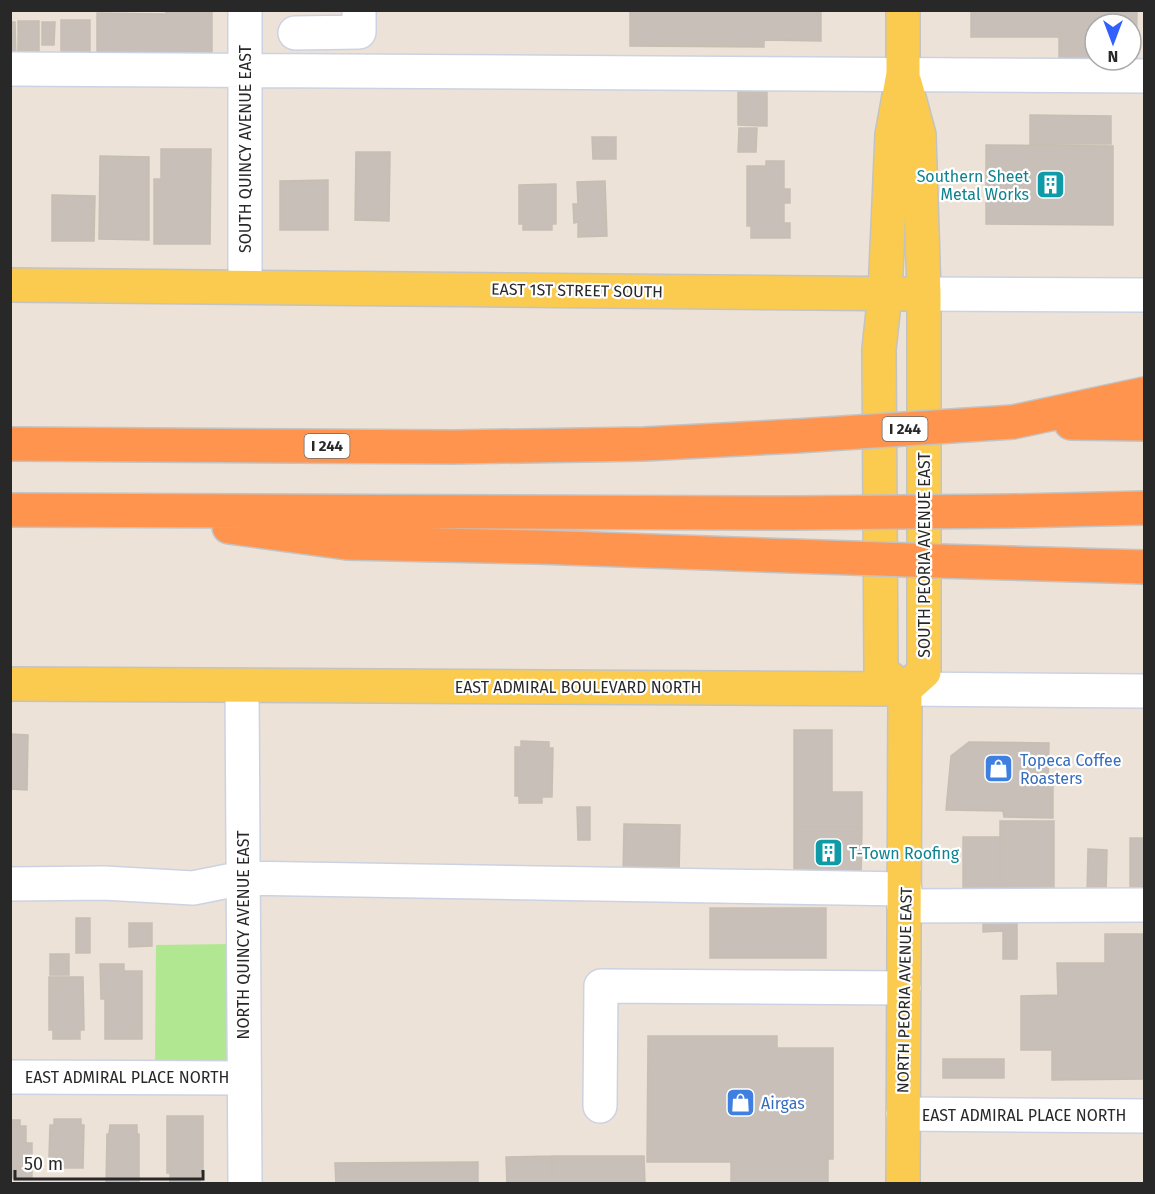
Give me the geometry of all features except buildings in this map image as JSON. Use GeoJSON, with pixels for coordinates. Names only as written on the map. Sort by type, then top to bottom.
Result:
{"type":"FeatureCollection","features":[{"type":"Feature","properties":{"kind":"highway"},"geometry":{"type":"LineString","coordinates":[[1013,423],[1144,394]]}},
{"type":"Feature","properties":{"kind":"highway","name":"I 244"},"geometry":{"type":"LineString","coordinates":[[10,444],[454,447],[644,444],[1013,423],[1144,424]]}},
{"type":"Feature","properties":{"kind":"highway"},"geometry":{"type":"LineString","coordinates":[[10,510],[794,513],[1144,508]]}},
{"type":"Feature","properties":{"kind":"highway"},"geometry":{"type":"LineString","coordinates":[[99,510],[347,543],[549,547],[1144,567]]}},
{"type":"Feature","properties":{"kind":"main road","name":"SOUTH PEORIA AVENUE EAST"},"geometry":{"type":"LineString","coordinates":[[903,10],[903,74],[892,135],[885,294],[879,349],[881,672],[905,689],[924,672],[924,294],[919,135],[903,74]]}},
{"type":"Feature","properties":{"kind":"main road","name":"EAST 1ST STREET SOUTH"},"geometry":{"type":"LineString","coordinates":[[10,285],[924,294]]}},
{"type":"Feature","properties":{"kind":"main road","name":"EAST ADMIRAL BOULEVARD NORTH"},"geometry":{"type":"LineString","coordinates":[[10,684],[905,689]]}},
{"type":"Feature","properties":{"kind":"main road","name":"NORTH PEORIA AVENUE EAST"},"geometry":{"type":"LineString","coordinates":[[903,1184],[905,689]]}},
{"type":"Feature","properties":{"kind":"street","name":"SOUTH QUINCY AVENUE EAST"},"geometry":{"type":"LineString","coordinates":[[245,10],[245,287]]}},
{"type":"Feature","properties":{"kind":"street"},"geometry":{"type":"LineString","coordinates":[[295,33],[359,32],[359,10]]}},
{"type":"Feature","properties":{"kind":"street"},"geometry":{"type":"LineString","coordinates":[[10,69],[1144,76]]}},
{"type":"Feature","properties":{"kind":"street","name":"EAST 1ST STREET SOUTH"},"geometry":{"type":"LineString","coordinates":[[924,294],[1144,295]]}},
{"type":"Feature","properties":{"kind":"street","name":"NORTH QUINCY AVENUE EAST"},"geometry":{"type":"LineString","coordinates":[[243,686],[245,1184]]}},
{"type":"Feature","properties":{"kind":"street","name":"EAST ADMIRAL BOULEVARD NORTH"},"geometry":{"type":"LineString","coordinates":[[905,689],[1144,691]]}},
{"type":"Feature","properties":{"kind":"street"},"geometry":{"type":"LineString","coordinates":[[10,884],[104,883],[193,888],[243,878],[1144,905]]}},
{"type":"Feature","properties":{"kind":"street"},"geometry":{"type":"LineString","coordinates":[[600,1106],[601,986],[904,988]]}},
{"type":"Feature","properties":{"kind":"street","name":"EAST ADMIRAL PLACE NORTH"},"geometry":{"type":"LineString","coordinates":[[10,1077],[243,1078]]}},
{"type":"Feature","properties":{"kind":"street","name":"EAST ADMIRAL PLACE NORTH"},"geometry":{"type":"LineString","coordinates":[[903,1114],[1144,1116]]}},
{"type":"Feature","properties":{"kind":"green space"},"geometry":{"type":"Polygon","coordinates":[[[230,944],[228,1061],[223,1064],[155,1063],[156,945],[230,944]]]}},
{"type":"Feature","properties":{"kind":"place","name":"Southern Sheet Metal Works"},"geometry":{"type":"Point","coordinates":[1050,185]}},
{"type":"Feature","properties":{"kind":"place","name":"Topeca Coffee Roasters"},"geometry":{"type":"Point","coordinates":[999,769]}},
{"type":"Feature","properties":{"kind":"place","name":"T-Town Roofing"},"geometry":{"type":"Point","coordinates":[828,853]}},
{"type":"Feature","properties":{"kind":"place","name":"Airgas"},"geometry":{"type":"Point","coordinates":[740,1103]}}]}
